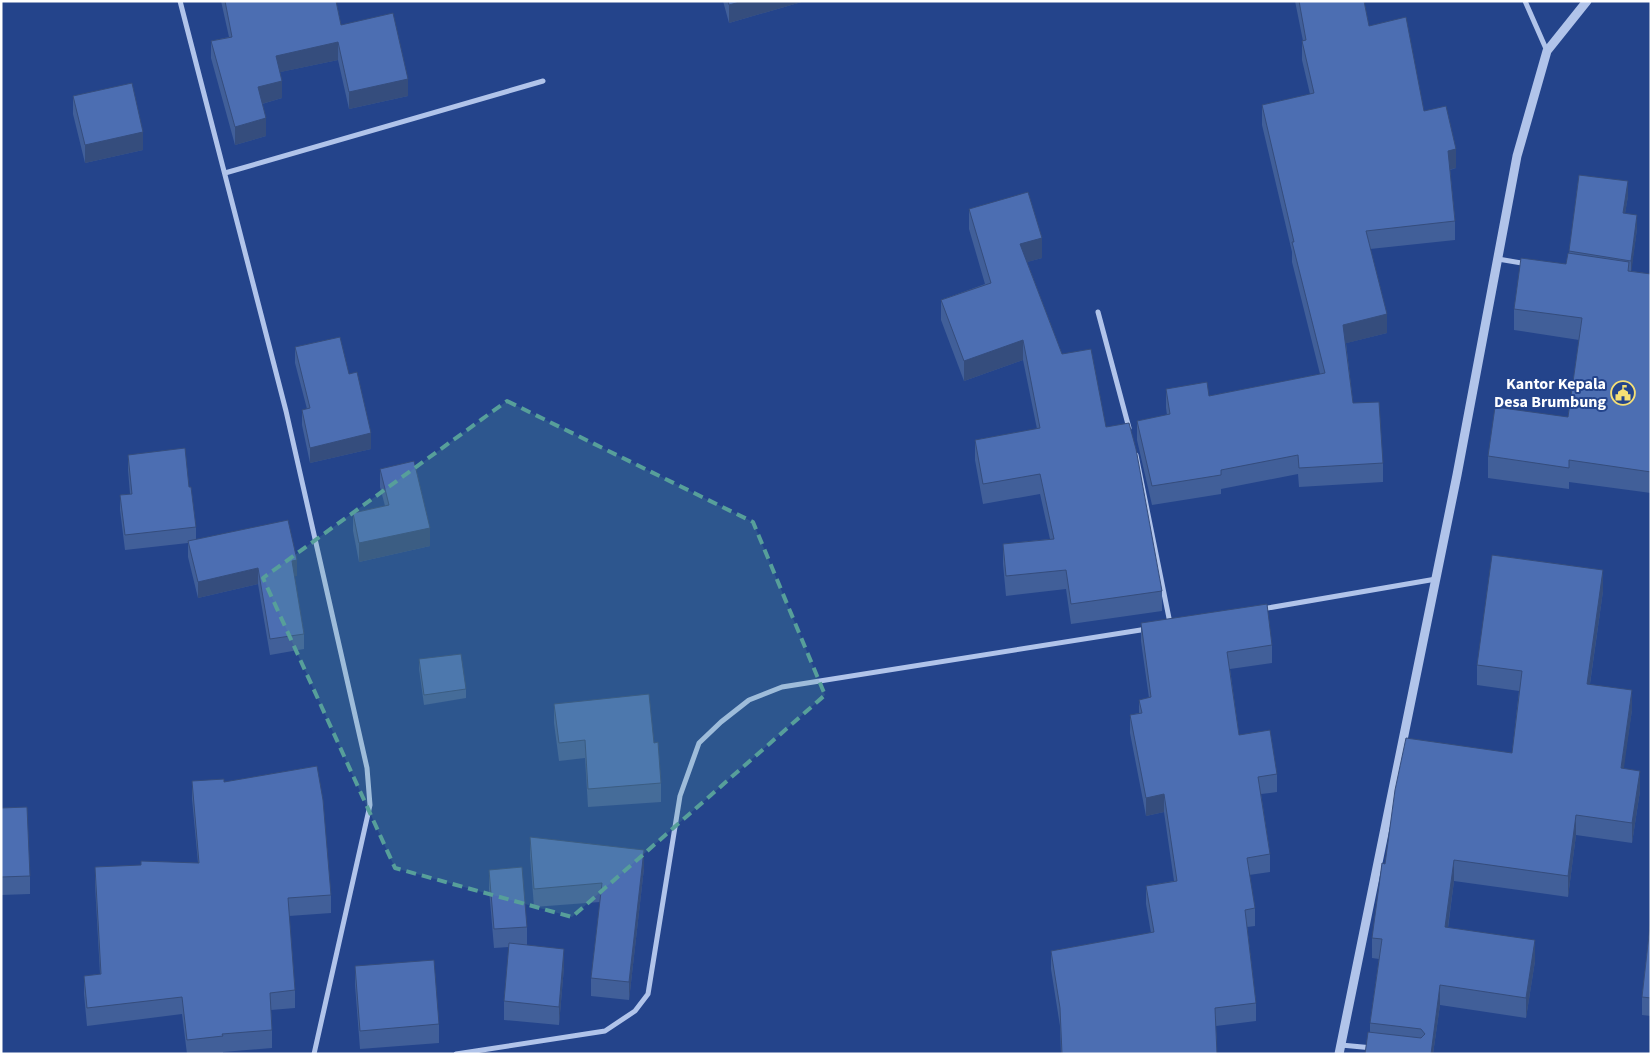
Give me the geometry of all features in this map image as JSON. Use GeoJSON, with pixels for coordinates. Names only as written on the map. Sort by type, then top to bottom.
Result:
{"type":"FeatureCollection","features":[{"type":"Feature","properties":{"kind":"street"},"geometry":{"type":"LineString","coordinates":[[180,1],[286,411],[367,768],[370,805],[314,1054]]}},
{"type":"Feature","properties":{"kind":"street"},"geometry":{"type":"LineString","coordinates":[[1525,1],[1547,51]]}},
{"type":"Feature","properties":{"kind":"street"},"geometry":{"type":"LineString","coordinates":[[1377,1049],[1340,1049],[1436,579],[1517,156],[1547,51],[1587,1]]}},
{"type":"Feature","properties":{"kind":"street"},"geometry":{"type":"LineString","coordinates":[[224,173],[543,81]]}},
{"type":"Feature","properties":{"kind":"street"},"geometry":{"type":"LineString","coordinates":[[1498,259],[1536,265]]}},
{"type":"Feature","properties":{"kind":"street"},"geometry":{"type":"LineString","coordinates":[[1098,312],[1130,431]]}},
{"type":"Feature","properties":{"kind":"street"},"geometry":{"type":"LineString","coordinates":[[1135,450],[1171,625]]}},
{"type":"Feature","properties":{"kind":"street"},"geometry":{"type":"LineString","coordinates":[[1259,610],[1436,579]]}},
{"type":"Feature","properties":{"kind":"street"},"geometry":{"type":"LineString","coordinates":[[1161,627],[1181,624]]}},
{"type":"Feature","properties":{"kind":"street"},"geometry":{"type":"LineString","coordinates":[[456,1054],[605,1031],[636,1012],[648,994],[680,796],[699,743],[721,722],[749,700],[782,687],[1152,628]]}},
{"type":"Feature","properties":{"kind":"highlighted area"},"geometry":{"type":"Polygon","coordinates":[[[507,401],[753,522],[825,695],[572,917],[395,868],[263,578],[507,401]]]}},
{"type":"Feature","properties":{"kind":"building"},"geometry":{"type":"Polygon","coordinates":[[[225,1],[336,1],[341,25],[393,13],[408,79],[349,92],[338,42],[276,56],[282,81],[258,87],[266,118],[235,127],[211,41],[232,37],[225,1]]]}},
{"type":"Feature","properties":{"kind":"building"},"geometry":{"type":"Polygon","coordinates":[[[728,1],[743,1],[729,5],[728,1]]]}},
{"type":"Feature","properties":{"kind":"building"},"geometry":{"type":"Polygon","coordinates":[[[1299,1],[1364,1],[1369,26],[1406,17],[1424,111],[1446,106],[1456,149],[1448,151],[1455,221],[1366,231],[1387,314],[1343,325],[1353,403],[1379,402],[1383,463],[1299,468],[1298,455],[1221,470],[1221,475],[1152,486],[1137,421],[1170,414],[1166,389],[1207,382],[1209,396],[1325,373],[1292,242],[1294,242],[1262,105],[1314,93],[1302,41],[1306,40],[1299,1]]]}},
{"type":"Feature","properties":{"kind":"building"},"geometry":{"type":"Polygon","coordinates":[[[132,83],[143,132],[85,145],[73,96],[132,83]]]}},
{"type":"Feature","properties":{"kind":"building"},"geometry":{"type":"Polygon","coordinates":[[[1579,175],[1628,181],[1623,213],[1637,215],[1631,261],[1569,251],[1579,175]]]}},
{"type":"Feature","properties":{"kind":"building"},"geometry":{"type":"Polygon","coordinates":[[[1028,192],[1042,238],[1020,244],[1062,354],[1091,349],[1106,427],[1129,423],[1136,449],[1162,591],[1071,604],[1066,570],[1006,576],[1003,544],[1054,539],[1040,474],[983,484],[975,440],[1040,428],[1023,340],[964,361],[941,300],[991,283],[969,209],[1028,192]]]}},
{"type":"Feature","properties":{"kind":"building"},"geometry":{"type":"Polygon","coordinates":[[[1568,253],[1629,262],[1628,271],[1651,274],[1651,472],[1569,460],[1569,468],[1488,456],[1495,407],[1568,417],[1582,318],[1514,309],[1521,258],[1566,264],[1568,253]]]}},
{"type":"Feature","properties":{"kind":"building"},"geometry":{"type":"Polygon","coordinates":[[[340,337],[349,374],[357,372],[371,433],[310,448],[302,410],[310,408],[295,347],[340,337]]]}},
{"type":"Feature","properties":{"kind":"building"},"geometry":{"type":"Polygon","coordinates":[[[185,448],[196,527],[125,535],[120,495],[132,494],[128,455],[185,448]]]}},
{"type":"Feature","properties":{"kind":"building"},"geometry":{"type":"Polygon","coordinates":[[[414,461],[430,528],[359,543],[353,513],[389,505],[380,469],[414,461]]]}},
{"type":"Feature","properties":{"kind":"building"},"geometry":{"type":"Polygon","coordinates":[[[288,520],[297,560],[292,561],[304,634],[270,639],[258,568],[198,582],[188,541],[288,520]]]}},
{"type":"Feature","properties":{"kind":"building"},"geometry":{"type":"Polygon","coordinates":[[[1492,555],[1603,570],[1587,684],[1632,690],[1621,768],[1640,771],[1632,823],[1576,815],[1568,876],[1454,860],[1445,927],[1535,940],[1526,998],[1440,985],[1431,1054],[1365,1054],[1368,1032],[1421,1038],[1425,1034],[1421,1029],[1370,1023],[1382,939],[1372,938],[1382,863],[1385,864],[1395,790],[1406,738],[1512,753],[1522,671],[1477,665],[1492,555]]]}},
{"type":"Feature","properties":{"kind":"building"},"geometry":{"type":"Polygon","coordinates":[[[1267,604],[1272,645],[1227,652],[1239,735],[1270,730],[1277,774],[1258,777],[1270,854],[1247,858],[1255,908],[1245,910],[1256,1003],[1215,1008],[1217,1054],[1062,1054],[1060,1008],[1051,951],[1154,932],[1146,886],[1177,881],[1164,794],[1146,798],[1130,715],[1142,713],[1139,700],[1151,697],[1141,623],[1267,604]]]}},
{"type":"Feature","properties":{"kind":"building"},"geometry":{"type":"Polygon","coordinates":[[[461,654],[466,689],[424,695],[419,659],[461,654]]]}},
{"type":"Feature","properties":{"kind":"building"},"geometry":{"type":"Polygon","coordinates":[[[649,694],[654,743],[658,742],[661,783],[588,789],[585,740],[559,743],[554,704],[649,694]]]}},
{"type":"Feature","properties":{"kind":"building"},"geometry":{"type":"Polygon","coordinates":[[[317,766],[323,800],[331,895],[288,898],[295,990],[270,993],[272,1030],[222,1034],[223,1036],[187,1040],[182,997],[87,1008],[84,976],[101,974],[95,867],[141,865],[141,861],[199,863],[192,781],[224,779],[224,782],[317,766]]]}},
{"type":"Feature","properties":{"kind":"building"},"geometry":{"type":"Polygon","coordinates":[[[27,807],[30,876],[1,877],[1,808],[27,807]]]}},
{"type":"Feature","properties":{"kind":"building"},"geometry":{"type":"Polygon","coordinates":[[[530,837],[644,850],[629,982],[591,978],[602,883],[534,889],[530,837]]]}},
{"type":"Feature","properties":{"kind":"building"},"geometry":{"type":"Polygon","coordinates":[[[522,867],[527,927],[494,929],[489,870],[522,867]]]}},
{"type":"Feature","properties":{"kind":"building"},"geometry":{"type":"Polygon","coordinates":[[[1651,917],[1651,998],[1642,997],[1651,917]]]}},
{"type":"Feature","properties":{"kind":"building"},"geometry":{"type":"Polygon","coordinates":[[[509,943],[564,949],[559,1007],[504,1001],[509,943]]]}},
{"type":"Feature","properties":{"kind":"building"},"geometry":{"type":"Polygon","coordinates":[[[434,960],[439,1024],[360,1031],[355,966],[434,960]]]}},
{"type":"Feature","properties":{"kind":"place","name":"Kantor Kepala Desa Brumbung"},"geometry":{"type":"Point","coordinates":[1623,393]}}]}
